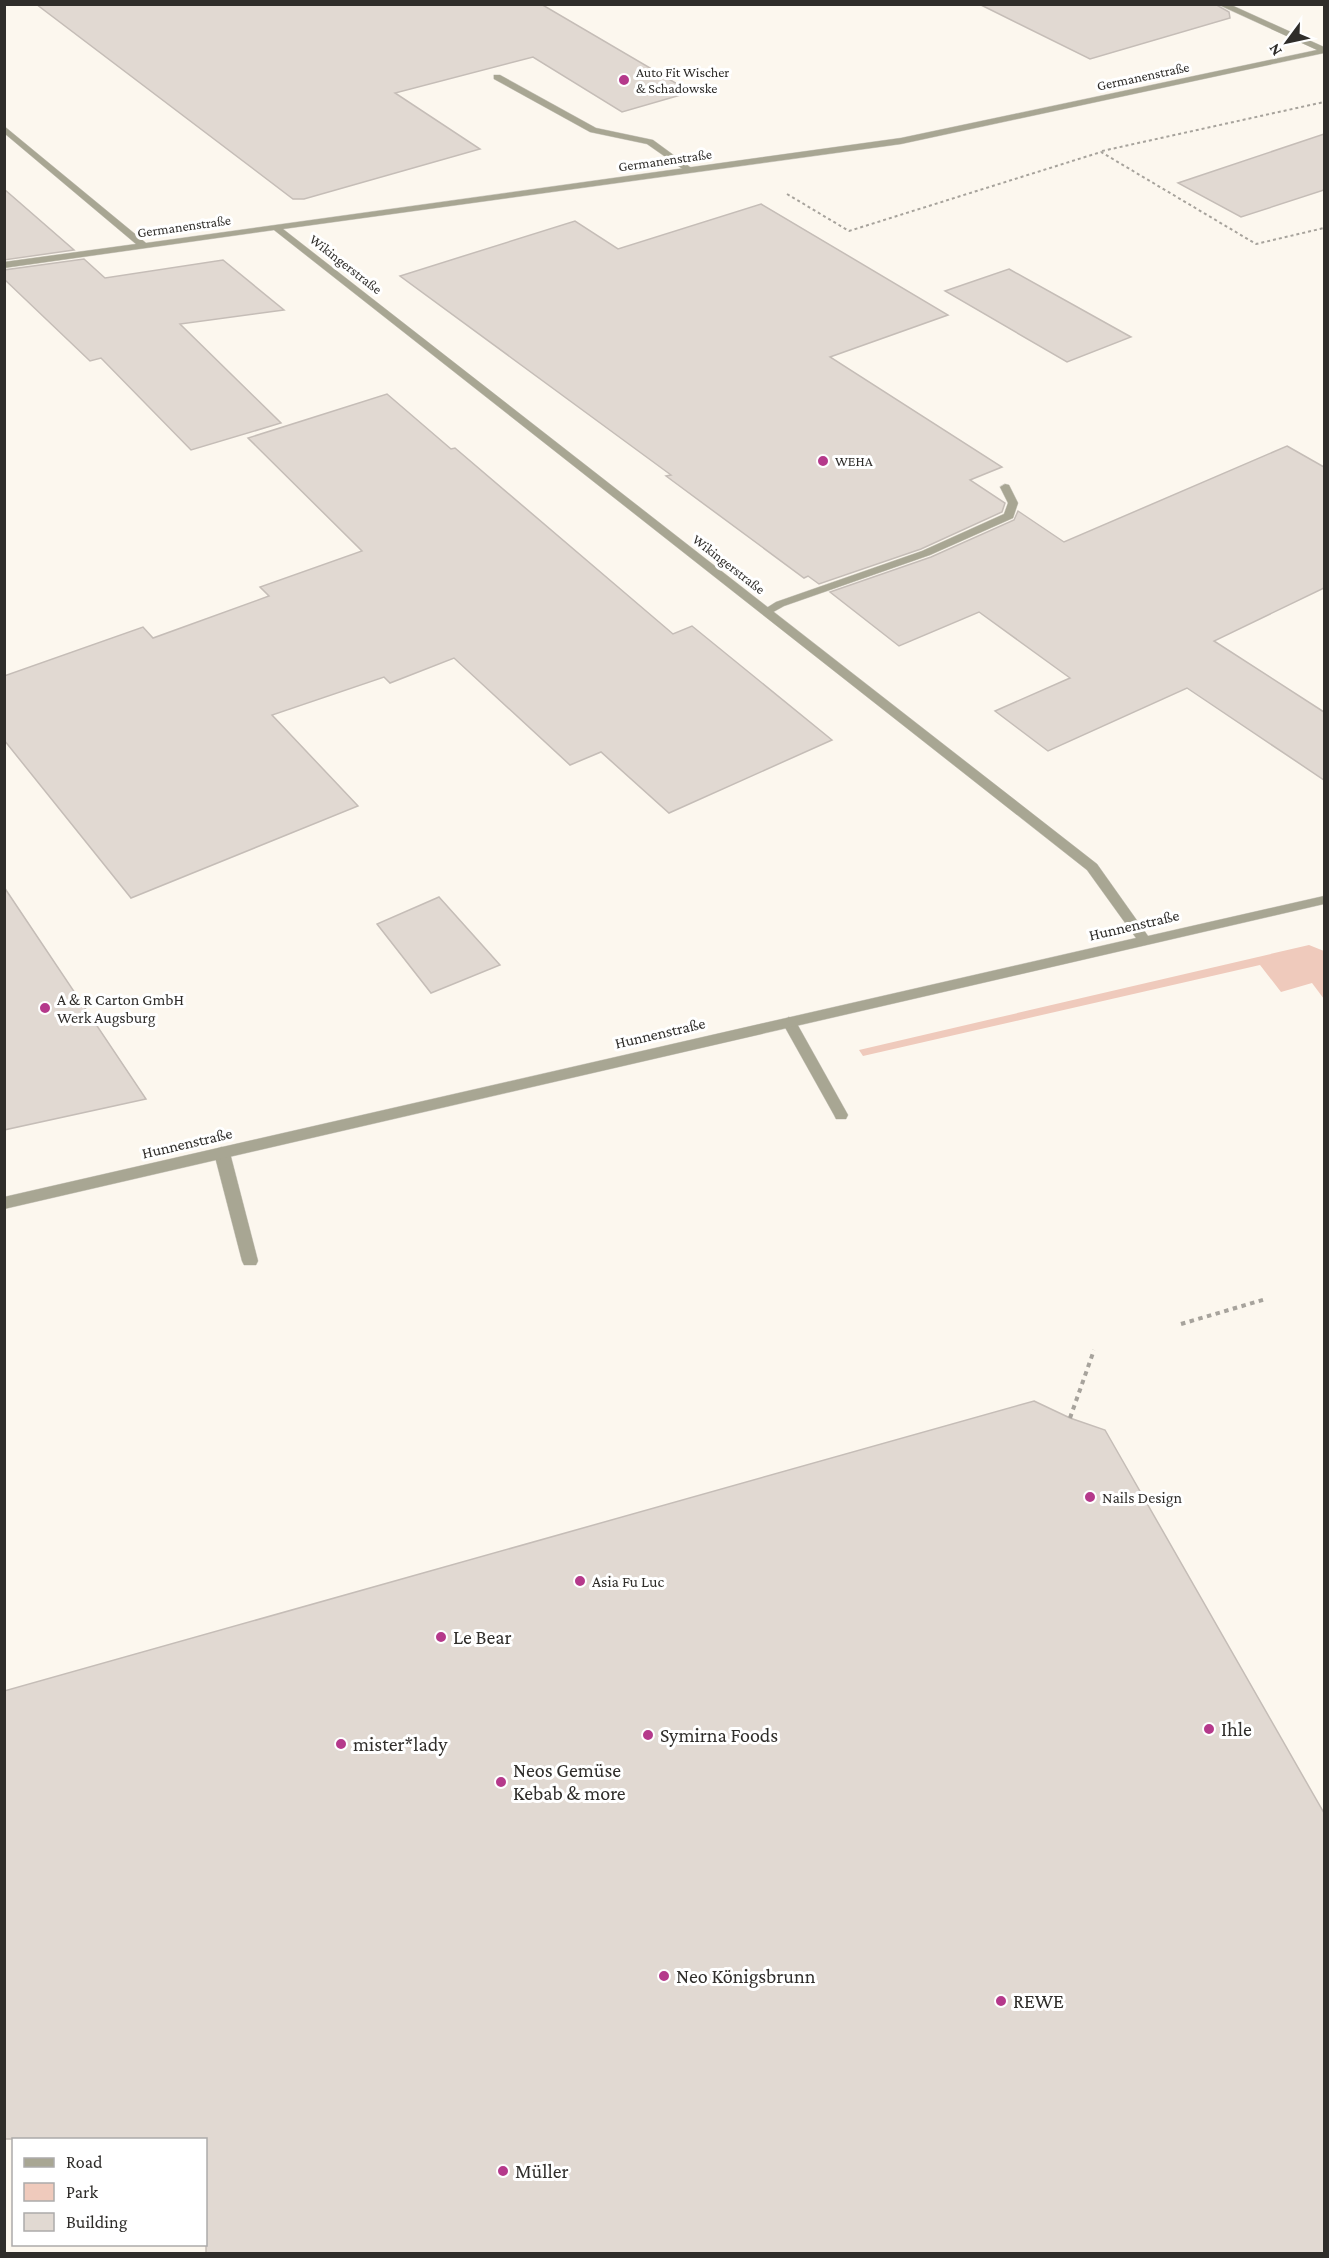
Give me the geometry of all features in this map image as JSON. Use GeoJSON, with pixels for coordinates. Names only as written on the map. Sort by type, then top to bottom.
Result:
{"type":"FeatureCollection","features":[{"type":"Feature","properties":{"kind":"street"},"geometry":{"type":"LineString","coordinates":[[1221,4],[1324,51]]}},
{"type":"Feature","properties":{"kind":"street","name":"Germanenstraße"},"geometry":{"type":"LineString","coordinates":[[4,265],[901,141],[1324,51]]}},
{"type":"Feature","properties":{"kind":"street"},"geometry":{"type":"LineString","coordinates":[[497,76],[593,130],[650,142],[690,170]]}},
{"type":"Feature","properties":{"kind":"street"},"geometry":{"type":"LineString","coordinates":[[4,128],[144,246]]}},
{"type":"Feature","properties":{"kind":"street","name":"Wikingerstraße"},"geometry":{"type":"LineString","coordinates":[[275,227],[1092,867],[1145,941]]}},
{"type":"Feature","properties":{"kind":"street"},"geometry":{"type":"LineString","coordinates":[[766,612],[780,604],[926,553],[1009,516],[1012,503],[1005,488]]}},
{"type":"Feature","properties":{"kind":"street","name":"Hunnenstraße"},"geometry":{"type":"LineString","coordinates":[[4,1203],[1324,900]]}},
{"type":"Feature","properties":{"kind":"street"},"geometry":{"type":"LineString","coordinates":[[789,1022],[841,1115]]}},
{"type":"Feature","properties":{"kind":"street"},"geometry":{"type":"LineString","coordinates":[[222,1153],[250,1261]]}},
{"type":"Feature","properties":{"kind":"path"},"geometry":{"type":"LineString","coordinates":[[736,164],[849,231],[1101,152],[1324,102]]}},
{"type":"Feature","properties":{"kind":"path"},"geometry":{"type":"LineString","coordinates":[[1101,152],[1256,244],[1324,228]]}},
{"type":"Feature","properties":{"kind":"path"},"geometry":{"type":"LineString","coordinates":[[1181,1324],[1266,1299]]}},
{"type":"Feature","properties":{"kind":"path"},"geometry":{"type":"LineString","coordinates":[[1070,1418],[1094,1350]]}},
{"type":"Feature","properties":{"kind":"green space"},"geometry":{"type":"Polygon","coordinates":[[[1309,945],[1324,951],[1324,999],[1312,983],[1281,992],[1260,965],[863,1056],[859,1050],[1309,945]]]}},
{"type":"Feature","properties":{"kind":"building"},"geometry":{"type":"Polygon","coordinates":[[[36,4],[541,4],[691,92],[622,112],[533,57],[395,93],[480,149],[304,199],[293,199],[36,4]]]}},
{"type":"Feature","properties":{"kind":"building"},"geometry":{"type":"Polygon","coordinates":[[[979,4],[1215,4],[1229,12],[1230,18],[1090,59],[979,4]]]}},
{"type":"Feature","properties":{"kind":"building"},"geometry":{"type":"Polygon","coordinates":[[[1324,134],[1324,190],[1241,217],[1178,183],[1324,134]]]}},
{"type":"Feature","properties":{"kind":"building"},"geometry":{"type":"Polygon","coordinates":[[[4,189],[74,250],[4,260],[4,189]]]}},
{"type":"Feature","properties":{"kind":"building"},"geometry":{"type":"Polygon","coordinates":[[[761,204],[948,315],[830,357],[1002,467],[970,480],[1005,503],[1002,512],[921,549],[819,584],[808,576],[804,578],[666,476],[671,475],[400,276],[575,221],[618,249],[761,204]]]}},
{"type":"Feature","properties":{"kind":"building"},"geometry":{"type":"Polygon","coordinates":[[[84,259],[105,278],[223,260],[284,310],[180,324],[281,423],[191,450],[101,358],[90,361],[4,279],[4,270],[84,259]]]}},
{"type":"Feature","properties":{"kind":"building"},"geometry":{"type":"Polygon","coordinates":[[[1009,269],[1131,337],[1067,362],[945,291],[1009,269]]]}},
{"type":"Feature","properties":{"kind":"building"},"geometry":{"type":"Polygon","coordinates":[[[387,394],[451,449],[455,448],[673,634],[692,626],[832,740],[669,813],[601,752],[570,765],[454,658],[390,683],[384,677],[272,715],[358,806],[131,898],[4,740],[4,676],[143,627],[153,638],[269,596],[260,587],[362,551],[248,438],[387,394]]]}},
{"type":"Feature","properties":{"kind":"building"},"geometry":{"type":"Polygon","coordinates":[[[1287,446],[1324,467],[1324,588],[1214,641],[1324,712],[1324,780],[1187,688],[1048,751],[995,711],[1070,678],[979,612],[899,646],[830,592],[931,557],[1014,520],[1018,511],[1064,542],[1287,446]]]}},
{"type":"Feature","properties":{"kind":"building","name":"A & R Carton GmbH Werk Augsburg"},"geometry":{"type":"Polygon","coordinates":[[[4,887],[146,1099],[4,1130],[4,887]]]}},
{"type":"Feature","properties":{"kind":"building"},"geometry":{"type":"Polygon","coordinates":[[[439,897],[500,965],[431,993],[377,924],[439,897]]]}},
{"type":"Feature","properties":{"kind":"building","name":"Neo Königsbrunn"},"geometry":{"type":"Polygon","coordinates":[[[1034,1401],[1070,1418],[1105,1430],[1324,1813],[1324,2253],[206,2253],[207,2138],[4,2139],[4,1691],[1034,1401]]]}},
{"type":"Feature","properties":{"kind":"place","name":"Auto Fit Wischer & Schadowske"},"geometry":{"type":"Point","coordinates":[624,80]}},
{"type":"Feature","properties":{"kind":"place","name":"WEHA"},"geometry":{"type":"Point","coordinates":[823,461]}},
{"type":"Feature","properties":{"kind":"place","name":"A & R Carton GmbH Werk Augsburg"},"geometry":{"type":"Point","coordinates":[45,1008]}},
{"type":"Feature","properties":{"kind":"place","name":"Nails Design"},"geometry":{"type":"Point","coordinates":[1090,1497]}},
{"type":"Feature","properties":{"kind":"place","name":"Asia Fu Luc"},"geometry":{"type":"Point","coordinates":[580,1581]}},
{"type":"Feature","properties":{"kind":"place","name":"Le Bear"},"geometry":{"type":"Point","coordinates":[441,1637]}},
{"type":"Feature","properties":{"kind":"place","name":"Ihle"},"geometry":{"type":"Point","coordinates":[1209,1729]}},
{"type":"Feature","properties":{"kind":"place","name":"Symirna Foods"},"geometry":{"type":"Point","coordinates":[648,1735]}},
{"type":"Feature","properties":{"kind":"place","name":"mister*lady"},"geometry":{"type":"Point","coordinates":[341,1744]}},
{"type":"Feature","properties":{"kind":"place","name":"Neos Gemüse Kebab & more"},"geometry":{"type":"Point","coordinates":[501,1782]}},
{"type":"Feature","properties":{"kind":"place","name":"Neo Königsbrunn"},"geometry":{"type":"Point","coordinates":[664,1976]}},
{"type":"Feature","properties":{"kind":"place","name":"REWE"},"geometry":{"type":"Point","coordinates":[1001,2001]}},
{"type":"Feature","properties":{"kind":"place","name":"Müller"},"geometry":{"type":"Point","coordinates":[503,2171]}}]}
